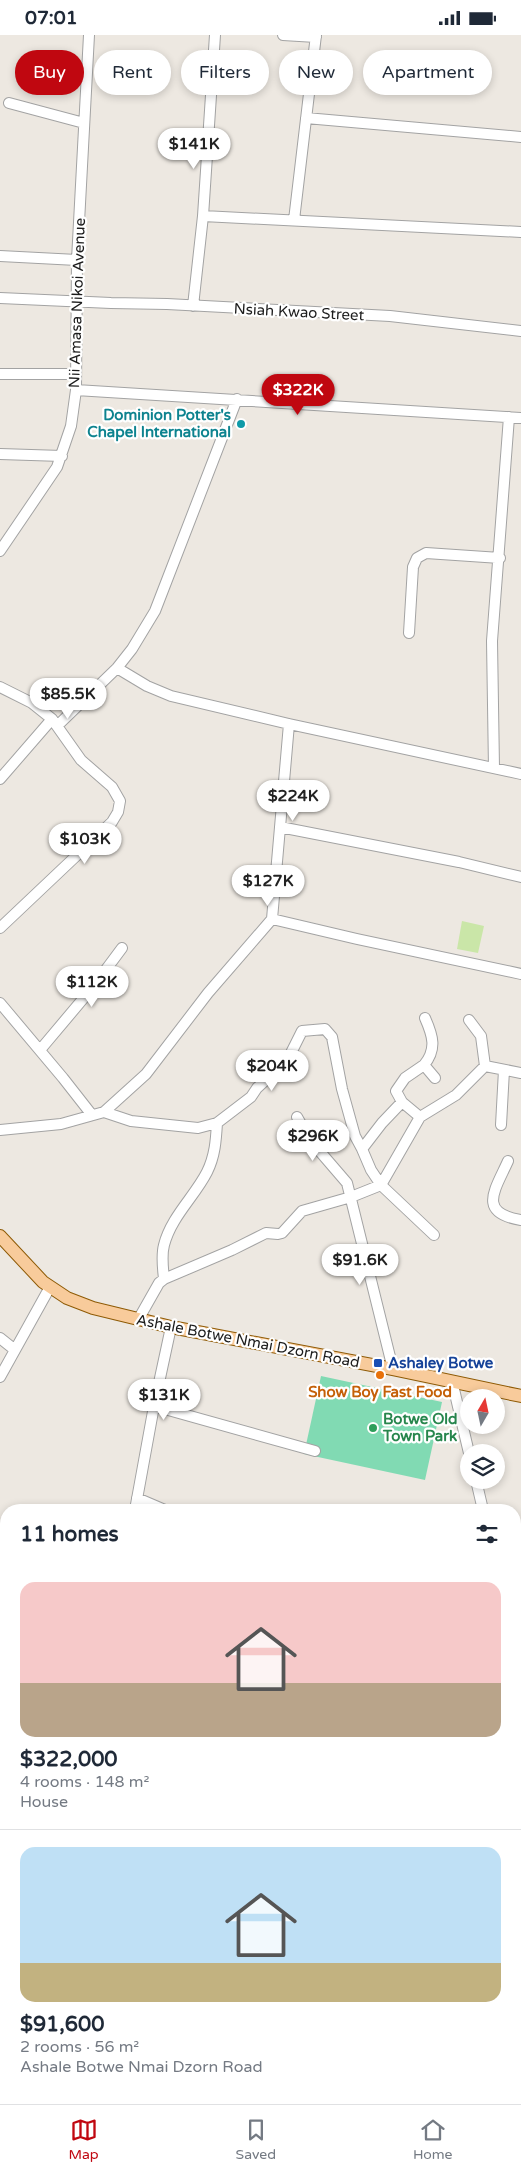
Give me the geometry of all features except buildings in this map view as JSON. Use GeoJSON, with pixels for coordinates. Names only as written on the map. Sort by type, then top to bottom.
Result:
{"type":"FeatureCollection","features":[{"type":"Feature","properties":{"kind":"main road","name":"Ashale Botwe Nmai Dzorn Road"},"geometry":{"type":"LineString","coordinates":[[0,1236],[32,1271],[50,1287],[78,1303],[171,1327],[393,1369],[521,1396]]}},
{"type":"Feature","properties":{"kind":"street","name":"Nii Amasa Nikoi Avenue"},"geometry":{"type":"LineString","coordinates":[[2,545],[57,467],[71,426],[76,390],[77,260],[89,35]]}},
{"type":"Feature","properties":{"kind":"street"},"geometry":{"type":"LineString","coordinates":[[193,306],[204,215],[216,35]]}},
{"type":"Feature","properties":{"kind":"street"},"geometry":{"type":"LineString","coordinates":[[283,35],[316,36],[294,220]]}},
{"type":"Feature","properties":{"kind":"street"},"geometry":{"type":"LineString","coordinates":[[9,103],[84,123]]}},
{"type":"Feature","properties":{"kind":"street"},"geometry":{"type":"LineString","coordinates":[[306,118],[521,137]]}},
{"type":"Feature","properties":{"kind":"street"},"geometry":{"type":"LineString","coordinates":[[204,215],[521,232]]}},
{"type":"Feature","properties":{"kind":"street"},"geometry":{"type":"LineString","coordinates":[[0,256],[77,260]]}},
{"type":"Feature","properties":{"kind":"street","name":"Nsiah Kwao Street"},"geometry":{"type":"LineString","coordinates":[[0,298],[77,300],[390,316],[521,331]]}},
{"type":"Feature","properties":{"kind":"street"},"geometry":{"type":"LineString","coordinates":[[0,375],[76,374]]}},
{"type":"Feature","properties":{"kind":"street"},"geometry":{"type":"LineString","coordinates":[[76,390],[521,418]]}},
{"type":"Feature","properties":{"kind":"street"},"geometry":{"type":"LineString","coordinates":[[0,779],[55,723],[117,668],[132,649],[155,611],[237,399]]}},
{"type":"Feature","properties":{"kind":"street"},"geometry":{"type":"LineString","coordinates":[[494,768],[492,641],[500,558],[509,417]]}},
{"type":"Feature","properties":{"kind":"street"},"geometry":{"type":"LineString","coordinates":[[0,454],[62,456]]}},
{"type":"Feature","properties":{"kind":"street"},"geometry":{"type":"LineString","coordinates":[[410,633],[413,567],[417,558],[426,553],[500,558]]}},
{"type":"Feature","properties":{"kind":"street"},"geometry":{"type":"LineString","coordinates":[[117,668],[147,686],[171,696],[288,724],[521,774]]}},
{"type":"Feature","properties":{"kind":"street"},"geometry":{"type":"LineString","coordinates":[[0,687],[32,703],[55,723],[81,760],[112,787],[120,801],[118,812],[112,822],[0,928]]}},
{"type":"Feature","properties":{"kind":"street"},"geometry":{"type":"LineString","coordinates":[[0,1130],[61,1124],[104,1111],[146,1074],[208,993],[272,919],[288,724]]}},
{"type":"Feature","properties":{"kind":"street"},"geometry":{"type":"LineString","coordinates":[[280,827],[459,862],[521,877]]}},
{"type":"Feature","properties":{"kind":"street"},"geometry":{"type":"LineString","coordinates":[[272,919],[521,974]]}},
{"type":"Feature","properties":{"kind":"street"},"geometry":{"type":"LineString","coordinates":[[40,1050],[93,987],[122,948]]}},
{"type":"Feature","properties":{"kind":"street"},"geometry":{"type":"LineString","coordinates":[[0,1003],[92,1115]]}},
{"type":"Feature","properties":{"kind":"street"},"geometry":{"type":"LineString","coordinates":[[420,1117],[402,1102],[396,1091],[405,1077],[424,1065],[431,1057],[434,1045],[432,1033],[425,1018]]}},
{"type":"Feature","properties":{"kind":"street"},"geometry":{"type":"LineString","coordinates":[[469,1020],[481,1036],[485,1066]]}},
{"type":"Feature","properties":{"kind":"street"},"geometry":{"type":"LineString","coordinates":[[104,1111],[131,1121],[198,1128],[217,1123],[251,1097],[257,1088],[278,1069],[289,1057],[302,1031],[325,1029],[332,1037],[342,1089],[355,1135],[371,1170],[381,1185],[434,1235]]}},
{"type":"Feature","properties":{"kind":"street"},"geometry":{"type":"LineString","coordinates":[[424,1065],[435,1078]]}},
{"type":"Feature","properties":{"kind":"street"},"geometry":{"type":"LineString","coordinates":[[485,1066],[521,1073]]}},
{"type":"Feature","properties":{"kind":"street"},"geometry":{"type":"LineString","coordinates":[[138,1320],[158,1283],[164,1279],[232,1250],[266,1233],[282,1233],[302,1211],[351,1197],[381,1185],[420,1117],[456,1095],[485,1066]]}},
{"type":"Feature","properties":{"kind":"street"},"geometry":{"type":"LineString","coordinates":[[501,1125],[504,1069]]}},
{"type":"Feature","properties":{"kind":"street"},"geometry":{"type":"LineString","coordinates":[[362,1149],[382,1123],[402,1102]]}},
{"type":"Feature","properties":{"kind":"street"},"geometry":{"type":"LineString","coordinates":[[297,1117],[310,1140],[347,1183],[393,1369]]}},
{"type":"Feature","properties":{"kind":"street"},"geometry":{"type":"LineString","coordinates":[[164,1279],[162,1257],[164,1244],[184,1206],[208,1170],[215,1150],[217,1123]]}},
{"type":"Feature","properties":{"kind":"street"},"geometry":{"type":"LineString","coordinates":[[508,1161],[493,1195],[492,1203],[495,1210],[506,1217],[521,1220]]}},
{"type":"Feature","properties":{"kind":"street"},"geometry":{"type":"LineString","coordinates":[[0,1377],[50,1287]]}},
{"type":"Feature","properties":{"kind":"street"},"geometry":{"type":"LineString","coordinates":[[136,1504],[171,1327]]}},
{"type":"Feature","properties":{"kind":"street"},"geometry":{"type":"LineString","coordinates":[[0,1338],[15,1350]]}},
{"type":"Feature","properties":{"kind":"street"},"geometry":{"type":"LineString","coordinates":[[452,1381],[467,1444]]}},
{"type":"Feature","properties":{"kind":"street"},"geometry":{"type":"LineString","coordinates":[[154,1406],[315,1451]]}},
{"type":"Feature","properties":{"kind":"street"},"geometry":{"type":"LineString","coordinates":[[478,1489],[482,1504]]}},
{"type":"Feature","properties":{"kind":"street"},"geometry":{"type":"LineString","coordinates":[[137,1498],[151,1504]]}},
{"type":"Feature","properties":{"kind":"green space"},"geometry":{"type":"Polygon","coordinates":[[[462,921],[484,926],[478,953],[457,949],[462,921]]]}},
{"type":"Feature","properties":{"kind":"green space","name":"Botwe Old Town Park"},"geometry":{"type":"Polygon","coordinates":[[[321,1376],[442,1402],[425,1480],[304,1454],[321,1376]]]}},
{"type":"Feature","properties":{"kind":"place","name":"Dominion Potter's Chapel International"},"geometry":{"type":"Point","coordinates":[241,424]}},
{"type":"Feature","properties":{"kind":"place","name":"Ashaley Botwe"},"geometry":{"type":"Point","coordinates":[378,1363]}},
{"type":"Feature","properties":{"kind":"place","name":"Show Boy Fast Food"},"geometry":{"type":"Point","coordinates":[380,1375]}},
{"type":"Feature","properties":{"kind":"place","name":"Botwe Old Town Park"},"geometry":{"type":"Point","coordinates":[373,1428]}}]}
